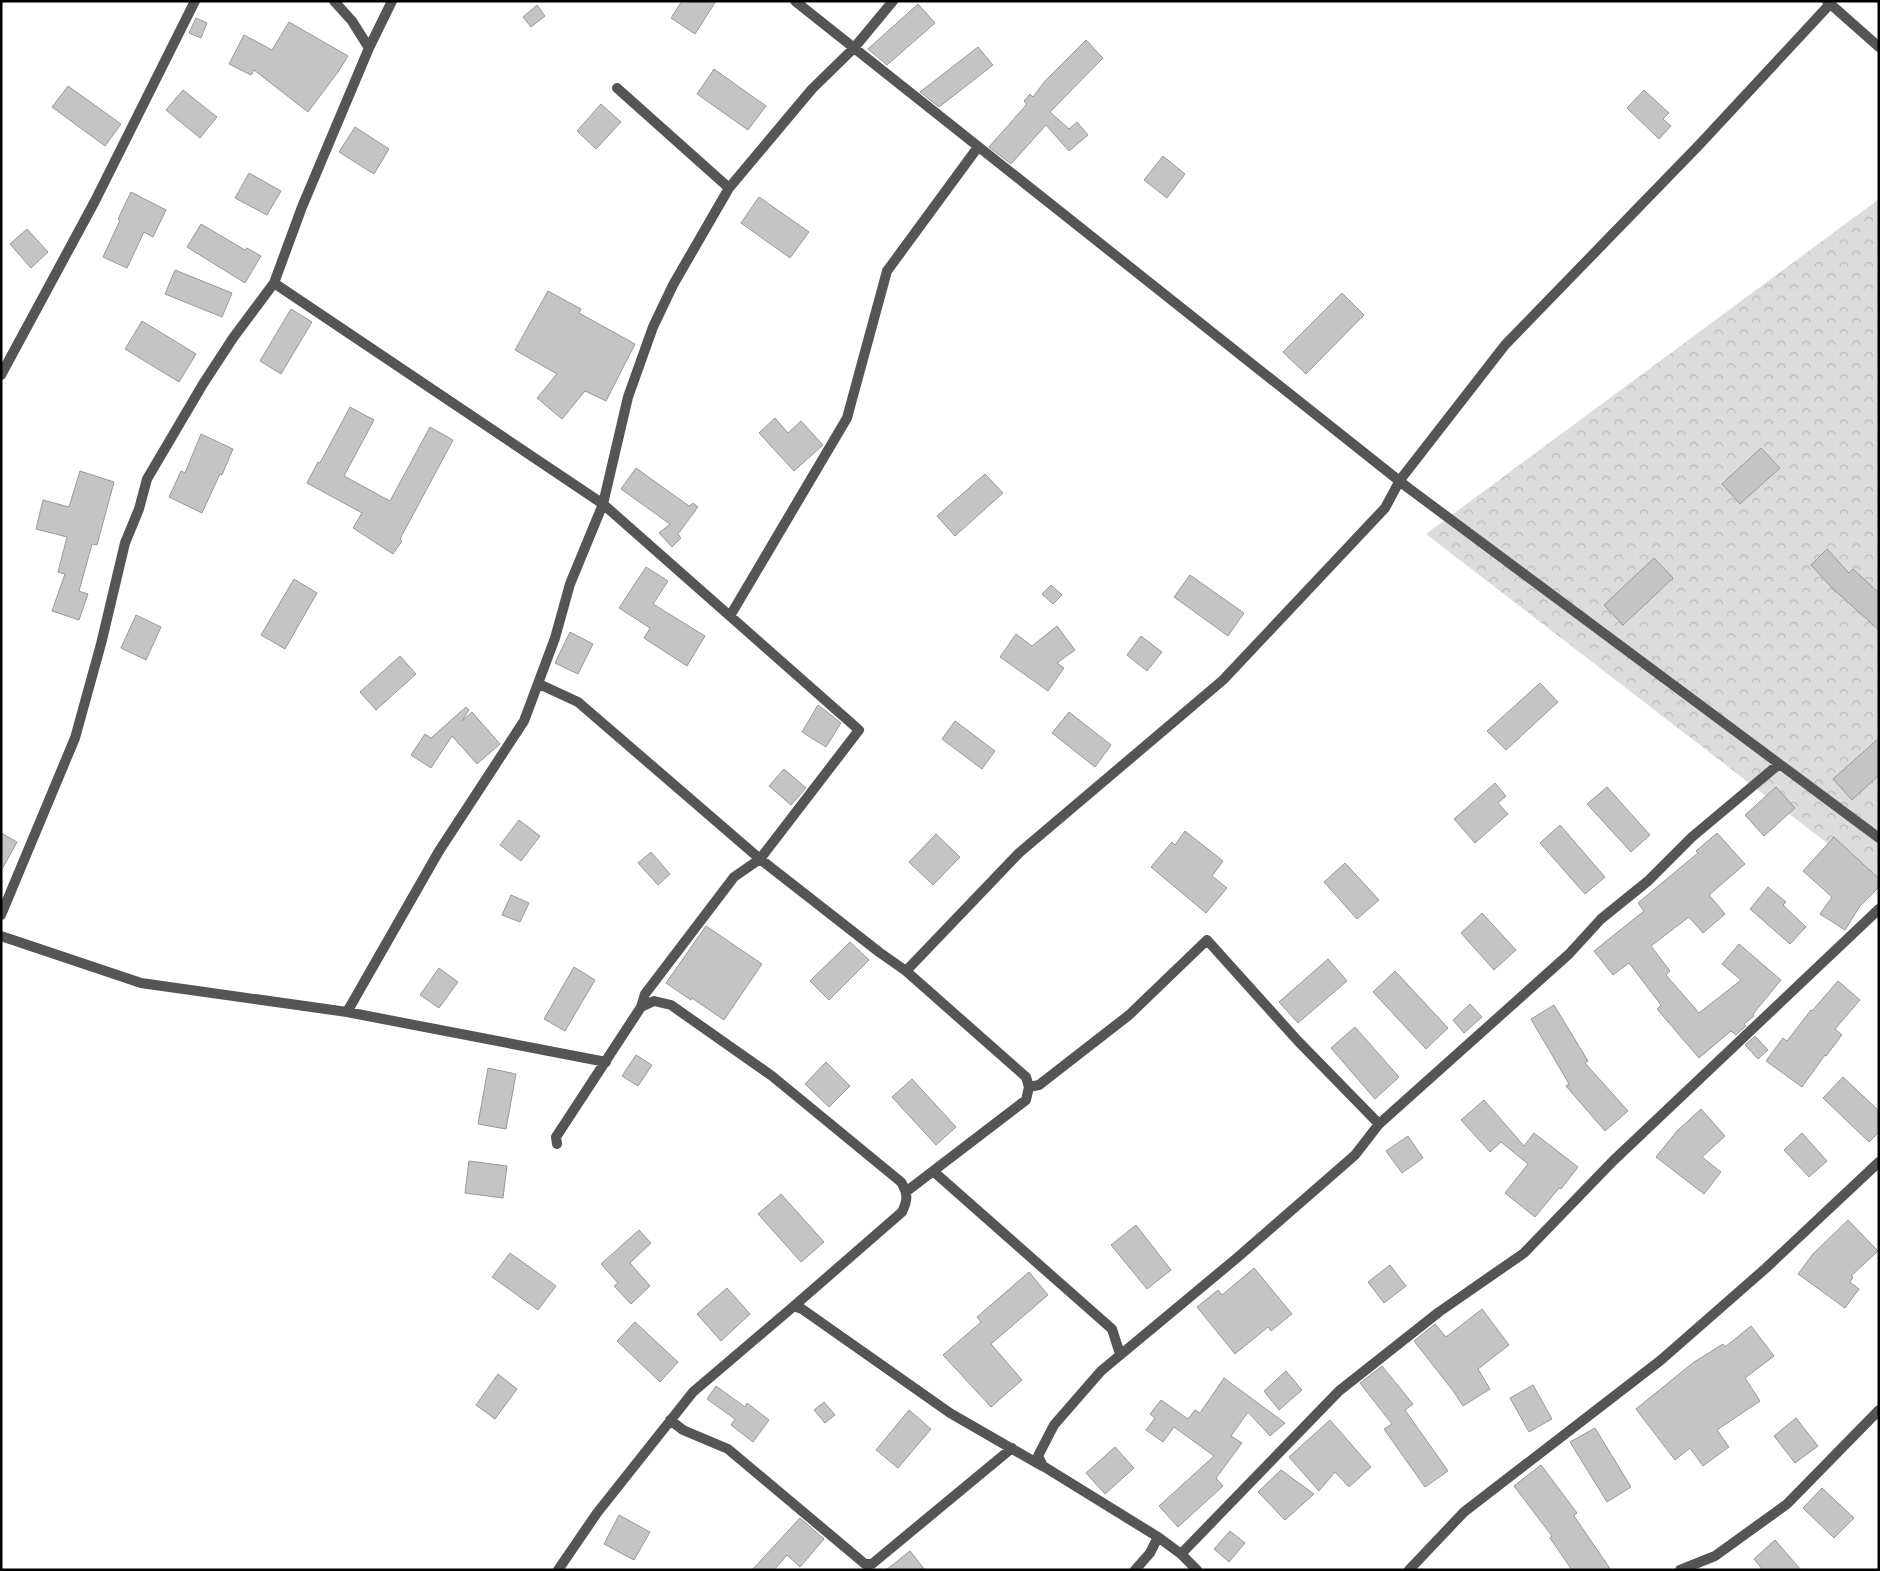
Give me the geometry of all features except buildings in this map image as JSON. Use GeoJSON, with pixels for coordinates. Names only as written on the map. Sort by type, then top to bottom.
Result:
{"type":"FeatureCollection","features":[{"type":"Feature","properties":{"kind":"street"},"geometry":{"type":"LineString","coordinates":[[1,375],[96,201],[194,1]]}},
{"type":"Feature","properties":{"kind":"street"},"geometry":{"type":"LineString","coordinates":[[334,1],[352,21],[369,48]]}},
{"type":"Feature","properties":{"kind":"street"},"geometry":{"type":"LineString","coordinates":[[1,915],[75,738],[101,644],[125,543],[139,508],[147,479],[203,384],[233,338],[274,283],[302,207],[369,48],[392,1]]}},
{"type":"Feature","properties":{"kind":"street"},"geometry":{"type":"LineString","coordinates":[[795,1],[1400,480],[1879,838]]}},
{"type":"Feature","properties":{"kind":"street"},"geometry":{"type":"LineString","coordinates":[[347,1012],[439,852],[524,721],[555,638],[570,584],[603,504],[628,397],[653,327],[673,285],[729,188],[812,90],[854,48],[893,1]]}},
{"type":"Feature","properties":{"kind":"street"},"geometry":{"type":"LineString","coordinates":[[906,971],[1020,853],[1223,680],[1385,508],[1400,480],[1505,345],[1700,144],[1828,3],[1879,47]]}},
{"type":"Feature","properties":{"kind":"street"},"geometry":{"type":"LineString","coordinates":[[617,88],[729,188]]}},
{"type":"Feature","properties":{"kind":"street"},"geometry":{"type":"LineString","coordinates":[[730,616],[848,418],[887,271],[978,147]]}},
{"type":"Feature","properties":{"kind":"street"},"geometry":{"type":"LineString","coordinates":[[274,283],[603,504],[859,730],[760,859],[734,877],[645,994],[641,1007],[556,1137],[557,1144]]}},
{"type":"Feature","properties":{"kind":"street"},"geometry":{"type":"LineString","coordinates":[[539,684],[578,702],[760,859],[906,971],[1026,1077],[1029,1087],[1026,1100],[907,1191]]}},
{"type":"Feature","properties":{"kind":"street"},"geometry":{"type":"LineString","coordinates":[[1043,1466],[1038,1456],[1054,1424],[1101,1371],[1355,1156],[1379,1124],[1569,954],[1601,919],[1648,881],[1692,837],[1779,764]]}},
{"type":"Feature","properties":{"kind":"street"},"geometry":{"type":"LineString","coordinates":[[1181,1554],[1339,1391],[1439,1312],[1524,1253],[1613,1161],[1879,909]]}},
{"type":"Feature","properties":{"kind":"street"},"geometry":{"type":"LineString","coordinates":[[1,936],[141,983],[347,1012],[606,1062]]}},
{"type":"Feature","properties":{"kind":"street"},"geometry":{"type":"LineString","coordinates":[[1029,1087],[1039,1085],[1129,1015],[1207,940],[1297,1040],[1379,1124]]}},
{"type":"Feature","properties":{"kind":"street"},"geometry":{"type":"LineString","coordinates":[[558,1570],[597,1513],[693,1392],[902,1212],[907,1202],[907,1191],[901,1182],[772,1076],[671,1005],[654,1001],[641,1007]]}},
{"type":"Feature","properties":{"kind":"street"},"geometry":{"type":"LineString","coordinates":[[1409,1570],[1464,1512],[1661,1360],[1766,1268],[1879,1162]]}},
{"type":"Feature","properties":{"kind":"street"},"geometry":{"type":"LineString","coordinates":[[933,1171],[1112,1330],[1120,1354]]}},
{"type":"Feature","properties":{"kind":"street"},"geometry":{"type":"LineString","coordinates":[[794,1306],[802,1309],[950,1413],[1043,1466],[1158,1537],[1181,1554],[1197,1570]]}},
{"type":"Feature","properties":{"kind":"street"},"geometry":{"type":"LineString","coordinates":[[1680,1570],[1714,1556],[1787,1504],[1879,1410]]}},
{"type":"Feature","properties":{"kind":"street"},"geometry":{"type":"LineString","coordinates":[[670,1420],[683,1430],[728,1450],[865,1564],[872,1564],[1012,1448]]}},
{"type":"Feature","properties":{"kind":"street"},"geometry":{"type":"LineString","coordinates":[[1135,1570],[1150,1553],[1158,1537]]}},
{"type":"Feature","properties":{"kind":"green space"},"geometry":{"type":"Polygon","coordinates":[[[1879,199],[1879,883],[1426,534],[1879,199]]]}}]}
